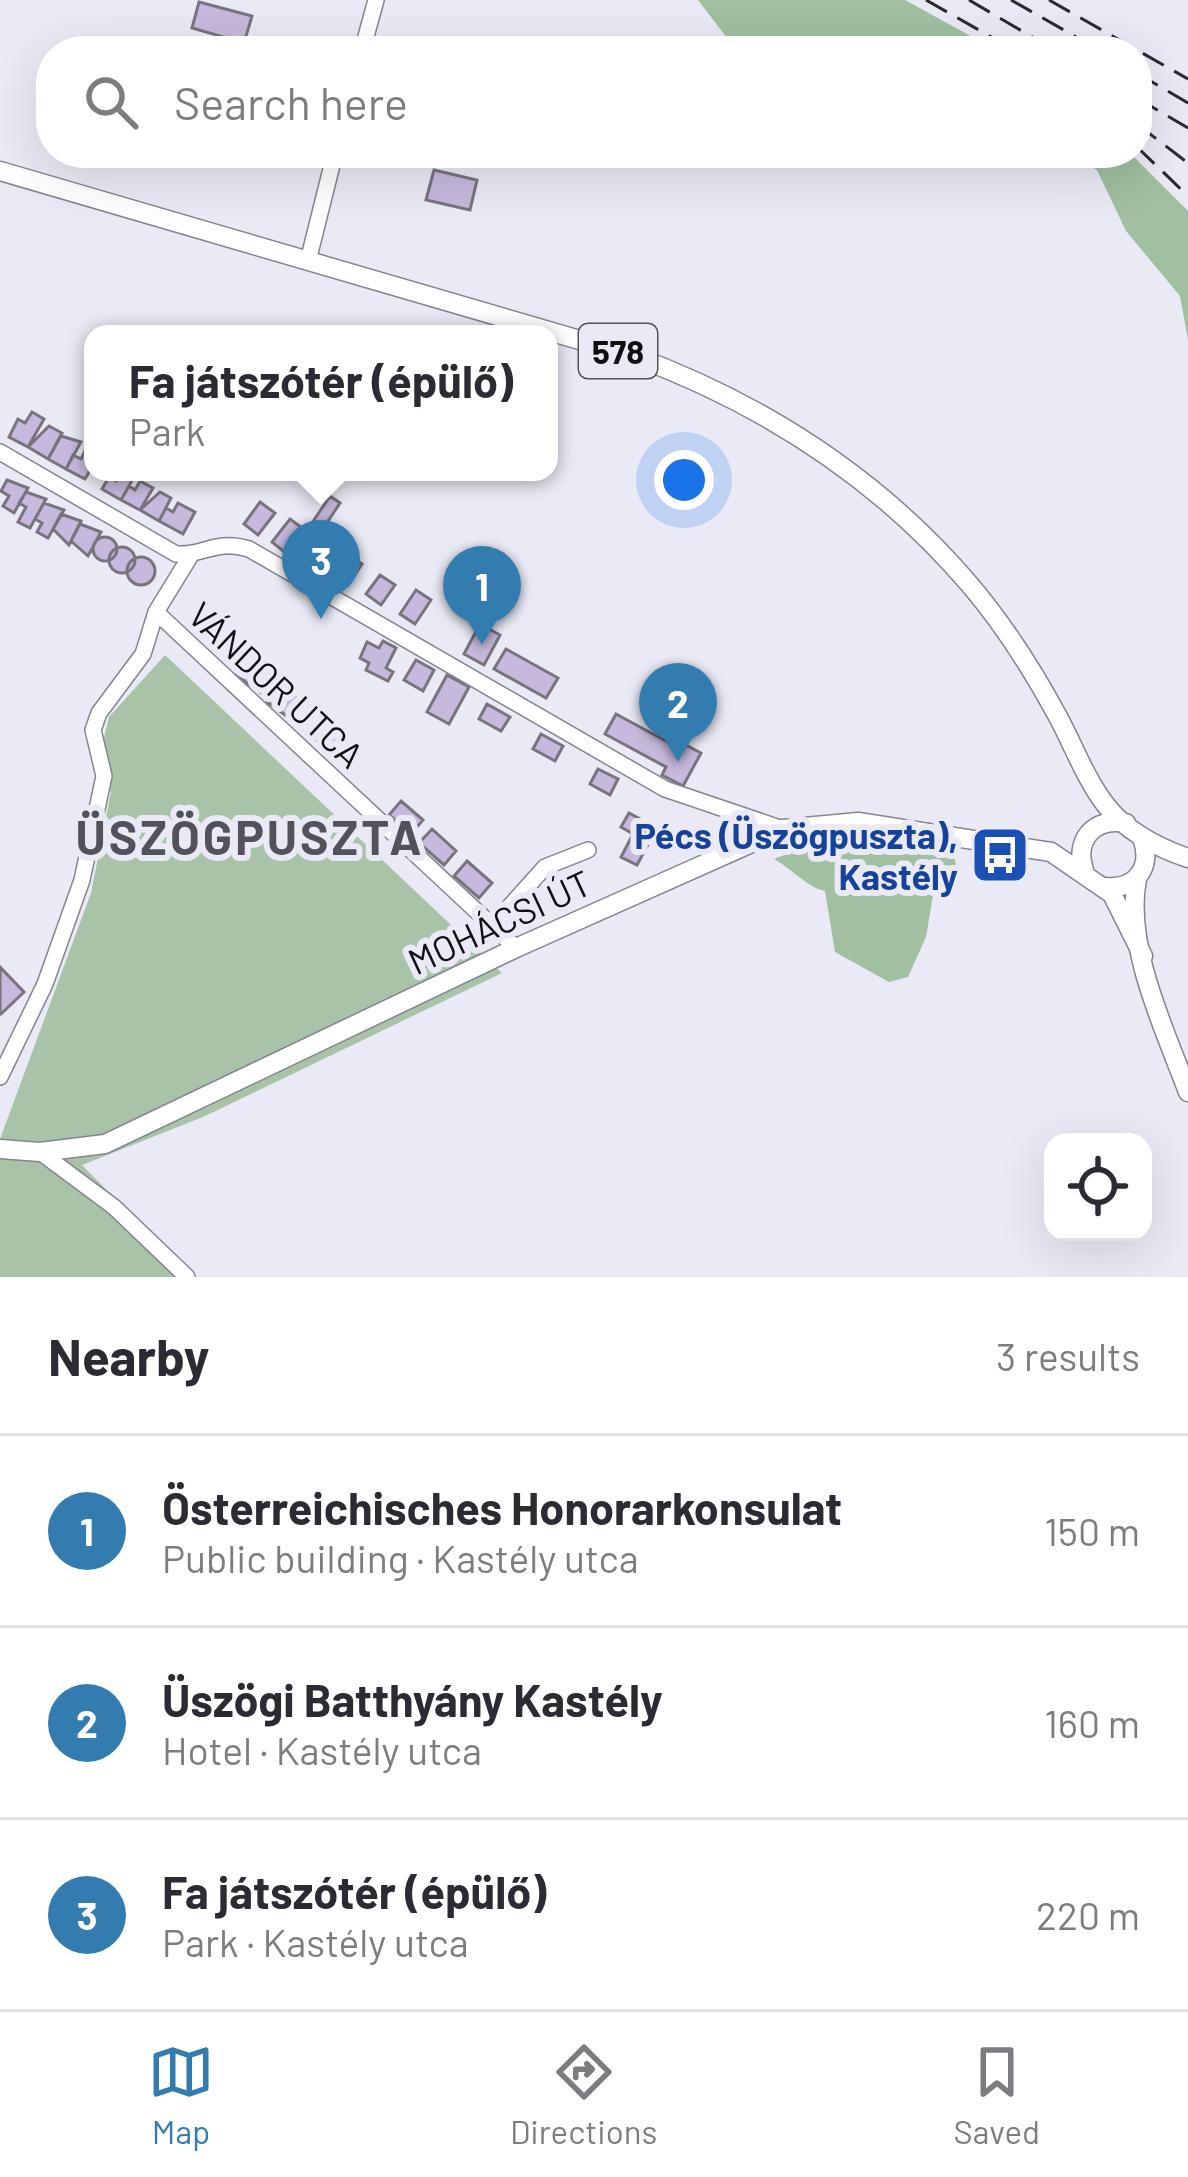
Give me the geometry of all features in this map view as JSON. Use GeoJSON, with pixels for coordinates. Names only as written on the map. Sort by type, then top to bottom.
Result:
{"type":"FeatureCollection","features":[{"type":"Feature","properties":{"kind":"main road","name":"578"},"geometry":{"type":"LineString","coordinates":[[0,171],[526,325]]}},
{"type":"Feature","properties":{"kind":"main road","name":"578"},"geometry":{"type":"LineString","coordinates":[[558,334],[694,380],[797,433],[885,499],[970,585],[1037,679],[1107,808],[1142,838]]}},
{"type":"Feature","properties":{"kind":"main road","name":"578"},"geometry":{"type":"LineString","coordinates":[[1083,766],[1088,833],[1080,856],[1084,870]]}},
{"type":"Feature","properties":{"kind":"main road","name":"MOHÁCSI ÚT"},"geometry":{"type":"LineString","coordinates":[[0,1149],[31,1152],[105,1144],[516,948],[783,829],[858,822],[1020,844]]}},
{"type":"Feature","properties":{"kind":"main road"},"geometry":{"type":"LineString","coordinates":[[1020,844],[1088,833],[1106,822],[1126,824]]}},
{"type":"Feature","properties":{"kind":"main road"},"geometry":{"type":"LineString","coordinates":[[1143,956],[1134,909],[1142,838],[1188,861]]}},
{"type":"Feature","properties":{"kind":"main road"},"geometry":{"type":"LineString","coordinates":[[1020,844],[1051,852],[1084,870],[1118,901],[1143,956],[1188,1091]]}},
{"type":"Feature","properties":{"kind":"main road"},"geometry":{"type":"LineString","coordinates":[[1105,887],[1188,861]]}},
{"type":"Feature","properties":{"kind":"street"},"geometry":{"type":"LineString","coordinates":[[366,36],[376,0]]}},
{"type":"Feature","properties":{"kind":"street"},"geometry":{"type":"LineString","coordinates":[[308,261],[331,168]]}},
{"type":"Feature","properties":{"kind":"street"},"geometry":{"type":"LineString","coordinates":[[0,452],[176,554],[191,555]]}},
{"type":"Feature","properties":{"kind":"street"},"geometry":{"type":"LineString","coordinates":[[0,1077],[45,984],[82,880],[104,776],[92,730],[98,713],[143,654],[156,612],[191,555],[209,544],[249,549],[665,789],[783,829]]}},
{"type":"Feature","properties":{"kind":"street","name":"VÁNDOR UTCA"},"geometry":{"type":"LineString","coordinates":[[156,612],[516,948]]}},
{"type":"Feature","properties":{"kind":"street"},"geometry":{"type":"LineString","coordinates":[[492,926],[545,867],[588,850]]}},
{"type":"Feature","properties":{"kind":"street"},"geometry":{"type":"LineString","coordinates":[[31,1152],[114,1207],[187,1277]]}},
{"type":"Feature","properties":{"kind":"green space"},"geometry":{"type":"Polygon","coordinates":[[[698,0],[905,0],[971,36],[726,36],[698,0]]]}},
{"type":"Feature","properties":{"kind":"green space"},"geometry":{"type":"Polygon","coordinates":[[[1094,168],[1145,168],[1188,211],[1188,340],[1180,296],[1126,231],[1094,168]]]}},
{"type":"Feature","properties":{"kind":"green space"},"geometry":{"type":"Polygon","coordinates":[[[165,655],[502,973],[203,1117],[82,1165],[193,1277],[0,1277],[0,1139],[91,893],[111,792],[98,763],[109,717],[165,655]]]}},
{"type":"Feature","properties":{"kind":"green space"},"geometry":{"type":"Polygon","coordinates":[[[833,836],[952,845],[959,881],[933,895],[926,937],[908,977],[889,982],[835,952],[825,891],[774,859],[833,836]]]}},
{"type":"Feature","properties":{"kind":"building"},"geometry":{"type":"Polygon","coordinates":[[[199,2],[252,16],[246,36],[220,36],[192,28],[199,2]]]}},
{"type":"Feature","properties":{"kind":"building"},"geometry":{"type":"Polygon","coordinates":[[[434,170],[477,180],[470,210],[426,200],[434,170]]]}},
{"type":"Feature","properties":{"kind":"building"},"geometry":{"type":"Polygon","coordinates":[[[32,412],[44,419],[28,447],[9,437],[18,419],[25,423],[32,412]]]}},
{"type":"Feature","properties":{"kind":"building"},"geometry":{"type":"Polygon","coordinates":[[[49,426],[62,433],[48,459],[28,447],[49,426]]]}},
{"type":"Feature","properties":{"kind":"building"},"geometry":{"type":"Polygon","coordinates":[[[61,436],[81,442],[66,469],[48,459],[61,436]]]}},
{"type":"Feature","properties":{"kind":"building"},"geometry":{"type":"Polygon","coordinates":[[[84,453],[84,478],[66,469],[73,455],[81,459],[84,453]]]}},
{"type":"Feature","properties":{"kind":"building"},"geometry":{"type":"Polygon","coordinates":[[[7,480],[28,488],[14,513],[3,506],[9,496],[1,491],[7,480]]]}},
{"type":"Feature","properties":{"kind":"building"},"geometry":{"type":"Polygon","coordinates":[[[107,481],[132,481],[121,500],[102,489],[107,481]]]}},
{"type":"Feature","properties":{"kind":"building"},"geometry":{"type":"Polygon","coordinates":[[[140,481],[153,488],[140,510],[121,500],[129,486],[135,490],[140,481]]]}},
{"type":"Feature","properties":{"kind":"building"},"geometry":{"type":"Polygon","coordinates":[[[26,492],[46,499],[30,528],[18,522],[26,507],[19,503],[26,492]]]}},
{"type":"Feature","properties":{"kind":"building"},"geometry":{"type":"Polygon","coordinates":[[[160,492],[171,498],[159,521],[140,510],[160,492]]]}},
{"type":"Feature","properties":{"kind":"building"},"geometry":{"type":"Polygon","coordinates":[[[330,496],[340,503],[322,530],[312,523],[330,496]]]}},
{"type":"Feature","properties":{"kind":"building"},"geometry":{"type":"Polygon","coordinates":[[[260,502],[275,513],[258,535],[244,524],[260,502]]]}},
{"type":"Feature","properties":{"kind":"building"},"geometry":{"type":"Polygon","coordinates":[[[44,503],[64,510],[48,538],[37,532],[42,523],[35,519],[44,503]]]}},
{"type":"Feature","properties":{"kind":"building"},"geometry":{"type":"Polygon","coordinates":[[[178,503],[195,512],[183,534],[159,521],[166,508],[173,512],[178,503]]]}},
{"type":"Feature","properties":{"kind":"building"},"geometry":{"type":"Polygon","coordinates":[[[61,514],[81,521],[69,545],[53,529],[61,514]]]}},
{"type":"Feature","properties":{"kind":"building"},"geometry":{"type":"Polygon","coordinates":[[[290,519],[305,530],[287,554],[272,542],[290,519]]]}},
{"type":"Feature","properties":{"kind":"building"},"geometry":{"type":"Polygon","coordinates":[[[80,524],[101,532],[88,556],[71,541],[80,524]]]}},
{"type":"Feature","properties":{"kind":"building"},"geometry":{"type":"Polygon","coordinates":[[[105,537],[117,549],[105,561],[93,549],[105,537]]]}},
{"type":"Feature","properties":{"kind":"building"},"geometry":{"type":"Polygon","coordinates":[[[321,539],[336,549],[321,570],[306,560],[321,539]]]}},
{"type":"Feature","properties":{"kind":"building"},"geometry":{"type":"Polygon","coordinates":[[[122,547],[135,560],[122,573],[109,560],[122,547]]]}},
{"type":"Feature","properties":{"kind":"building"},"geometry":{"type":"Polygon","coordinates":[[[346,554],[362,564],[348,585],[332,574],[346,554]]]}},
{"type":"Feature","properties":{"kind":"building"},"geometry":{"type":"Polygon","coordinates":[[[141,557],[151,561],[155,571],[151,581],[141,585],[131,581],[127,571],[131,561],[141,557]]]}},
{"type":"Feature","properties":{"kind":"building"},"geometry":{"type":"Polygon","coordinates":[[[380,575],[395,585],[381,605],[366,594],[380,575]]]}},
{"type":"Feature","properties":{"kind":"building"},"geometry":{"type":"Polygon","coordinates":[[[416,590],[431,600],[415,624],[400,614],[416,590]]]}},
{"type":"Feature","properties":{"kind":"building"},"geometry":{"type":"Polygon","coordinates":[[[480,624],[500,635],[484,665],[464,654],[480,624]]]}},
{"type":"Feature","properties":{"kind":"building"},"geometry":{"type":"Polygon","coordinates":[[[383,641],[396,648],[386,668],[393,672],[388,681],[366,670],[369,663],[360,658],[367,642],[379,648],[383,641]]]}},
{"type":"Feature","properties":{"kind":"building"},"geometry":{"type":"Polygon","coordinates":[[[506,649],[558,678],[546,698],[494,669],[506,649]]]}},
{"type":"Feature","properties":{"kind":"building"},"geometry":{"type":"Polygon","coordinates":[[[252,657],[277,681],[264,695],[236,675],[252,657]]]}},
{"type":"Feature","properties":{"kind":"building"},"geometry":{"type":"Polygon","coordinates":[[[416,660],[434,670],[423,691],[404,680],[416,660]]]}},
{"type":"Feature","properties":{"kind":"building"},"geometry":{"type":"Polygon","coordinates":[[[447,675],[469,687],[449,724],[427,712],[447,675]]]}},
{"type":"Feature","properties":{"kind":"building"},"geometry":{"type":"Polygon","coordinates":[[[283,685],[308,708],[295,722],[267,702],[283,685]]]}},
{"type":"Feature","properties":{"kind":"building"},"geometry":{"type":"Polygon","coordinates":[[[487,704],[510,717],[501,731],[479,719],[487,704]]]}},
{"type":"Feature","properties":{"kind":"building"},"geometry":{"type":"Polygon","coordinates":[[[616,714],[677,747],[680,742],[701,753],[683,786],[662,775],[666,767],[605,734],[616,714]]]}},
{"type":"Feature","properties":{"kind":"building"},"geometry":{"type":"Polygon","coordinates":[[[331,727],[346,742],[332,756],[317,741],[331,727]]]}},
{"type":"Feature","properties":{"kind":"building"},"geometry":{"type":"Polygon","coordinates":[[[541,734],[563,746],[555,761],[533,749],[541,734]]]}},
{"type":"Feature","properties":{"kind":"building"},"geometry":{"type":"Polygon","coordinates":[[[598,769],[618,779],[610,795],[590,784],[598,769]]]}},
{"type":"Feature","properties":{"kind":"building"},"geometry":{"type":"Polygon","coordinates":[[[401,801],[423,820],[411,834],[389,815],[401,801]]]}},
{"type":"Feature","properties":{"kind":"building"},"geometry":{"type":"Polygon","coordinates":[[[629,813],[657,828],[637,865],[621,857],[633,834],[621,827],[629,813]]]}},
{"type":"Feature","properties":{"kind":"building"},"geometry":{"type":"Polygon","coordinates":[[[432,829],[456,851],[444,865],[419,843],[432,829]]]}},
{"type":"Feature","properties":{"kind":"building"},"geometry":{"type":"Polygon","coordinates":[[[467,861],[492,883],[479,898],[454,876],[467,861]]]}},
{"type":"Feature","properties":{"kind":"building"},"geometry":{"type":"Polygon","coordinates":[[[0,967],[24,992],[1,1014],[0,1013],[0,967]]]}},
{"type":"Feature","properties":{"kind":"railway"},"geometry":{"type":"LineString","coordinates":[[926,0],[990,36]]}},
{"type":"Feature","properties":{"kind":"railway"},"geometry":{"type":"LineString","coordinates":[[969,0],[1030,36]]}},
{"type":"Feature","properties":{"kind":"railway"},"geometry":{"type":"LineString","coordinates":[[1011,0],[1075,36]]}},
{"type":"Feature","properties":{"kind":"railway"},"geometry":{"type":"LineString","coordinates":[[1049,0],[1112,36]]}},
{"type":"Feature","properties":{"kind":"railway"},"geometry":{"type":"LineString","coordinates":[[1152,59],[1188,79]]}},
{"type":"Feature","properties":{"kind":"railway"},"geometry":{"type":"LineString","coordinates":[[1152,82],[1188,103]]}},
{"type":"Feature","properties":{"kind":"railway"},"geometry":{"type":"LineString","coordinates":[[1152,107],[1188,128]]}},
{"type":"Feature","properties":{"kind":"railway"},"geometry":{"type":"LineString","coordinates":[[1152,135],[1188,163]]}},
{"type":"Feature","properties":{"kind":"railway"},"geometry":{"type":"LineString","coordinates":[[1152,161],[1188,196]]}},
{"type":"Feature","properties":{"kind":"place","name":"Fa játszótér (épülő)"},"geometry":{"type":"Point","coordinates":[321,619]}},
{"type":"Feature","properties":{"kind":"place","name":"Österreichisches Honorarkonsulat"},"geometry":{"type":"Point","coordinates":[482,645]}},
{"type":"Feature","properties":{"kind":"place","name":"Üszögi Batthyány Kastély"},"geometry":{"type":"Point","coordinates":[678,762]}},
{"type":"Feature","properties":{"kind":"place","name":"Pécs (Üszögpuszta), Kastély"},"geometry":{"type":"Point","coordinates":[1000,855]}},
{"type":"Feature","properties":{"kind":"district","name":"ÜSZÖGPUSZTA"},"geometry":{"type":"Point","coordinates":[250,836]}}]}
